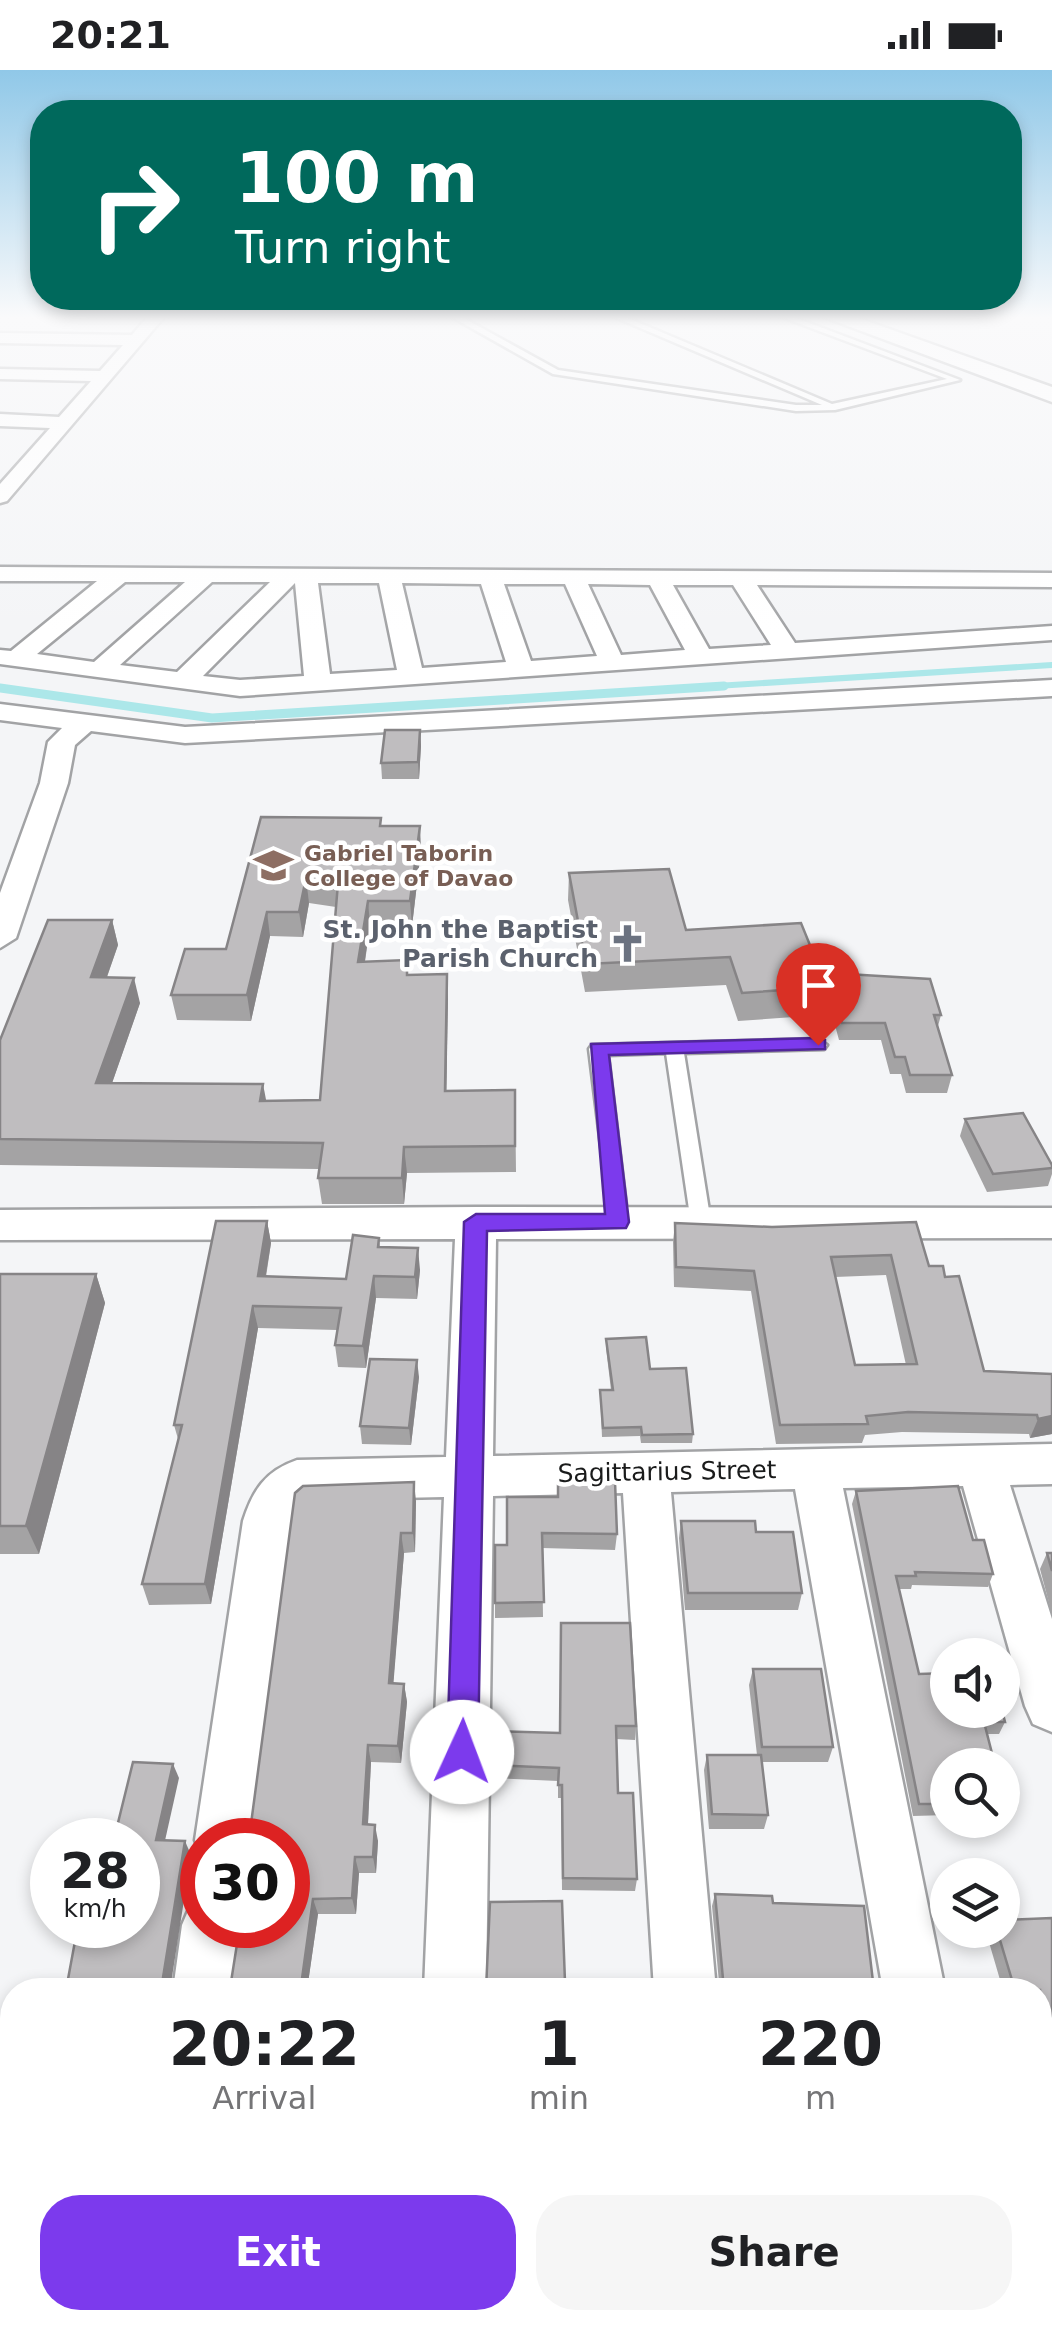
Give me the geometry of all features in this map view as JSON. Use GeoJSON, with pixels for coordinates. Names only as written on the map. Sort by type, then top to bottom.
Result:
{"type":"FeatureCollection","features":[{"type":"Feature","properties":{"kind":"street"},"geometry":{"type":"LineString","coordinates":[[30,421],[65,423]]}},
{"type":"Feature","properties":{"kind":"street"},"geometry":{"type":"LineString","coordinates":[[0,496],[65,423]]}},
{"type":"Feature","properties":{"kind":"street"},"geometry":{"type":"LineString","coordinates":[[15,444],[45,445]]}},
{"type":"Feature","properties":{"kind":"street"},"geometry":{"type":"LineString","coordinates":[[0,468],[24,469]]}},
{"type":"Feature","properties":{"kind":"street"},"geometry":{"type":"LineString","coordinates":[[0,574],[1052,580]]}},
{"type":"Feature","properties":{"kind":"street"},"geometry":{"type":"LineString","coordinates":[[0,599],[32,574]]}},
{"type":"Feature","properties":{"kind":"street"},"geometry":{"type":"LineString","coordinates":[[8,658],[118,575]]}},
{"type":"Feature","properties":{"kind":"street"},"geometry":{"type":"LineString","coordinates":[[98,671],[205,576]]}},
{"type":"Feature","properties":{"kind":"street"},"geometry":{"type":"LineString","coordinates":[[181,683],[298,576]]}},
{"type":"Feature","properties":{"kind":"street"},"geometry":{"type":"LineString","coordinates":[[298,576],[318,683]]}},
{"type":"Feature","properties":{"kind":"street"},"geometry":{"type":"LineString","coordinates":[[389,576],[411,677]]}},
{"type":"Feature","properties":{"kind":"street"},"geometry":{"type":"LineString","coordinates":[[490,577],[521,669]]}},
{"type":"Feature","properties":{"kind":"street"},"geometry":{"type":"LineString","coordinates":[[574,578],[612,663]]}},
{"type":"Feature","properties":{"kind":"street"},"geometry":{"type":"LineString","coordinates":[[658,578],[701,657]]}},
{"type":"Feature","properties":{"kind":"street"},"geometry":{"type":"LineString","coordinates":[[742,578],[788,651]]}},
{"type":"Feature","properties":{"kind":"street"},"geometry":{"type":"LineString","coordinates":[[825,579],[875,645]]}},
{"type":"Feature","properties":{"kind":"street"},"geometry":{"type":"LineString","coordinates":[[909,580],[960,639]]}},
{"type":"Feature","properties":{"kind":"street"},"geometry":{"type":"LineString","coordinates":[[994,580],[1049,633]]}},
{"type":"Feature","properties":{"kind":"street"},"geometry":{"type":"LineString","coordinates":[[8,658],[240,688],[1049,633]]}},
{"type":"Feature","properties":{"kind":"street"},"geometry":{"type":"LineString","coordinates":[[0,712],[156,734],[217,734],[1052,688]]}},
{"type":"Feature","properties":{"kind":"street"},"geometry":{"type":"LineString","coordinates":[[0,938],[54,783],[62,742],[82,724]]}},
{"type":"Feature","properties":{"kind":"street"},"geometry":{"type":"LineString","coordinates":[[455,1978],[476,1222]]}},
{"type":"Feature","properties":{"kind":"street"},"geometry":{"type":"LineString","coordinates":[[0,1226],[1052,1223]]}},
{"type":"Feature","properties":{"kind":"street","name":"Sagittarius Street"},"geometry":{"type":"LineString","coordinates":[[227,1818],[267,1521],[274,1499],[285,1487],[319,1476],[1052,1464]]}},
{"type":"Feature","properties":{"kind":"street"},"geometry":{"type":"LineString","coordinates":[[981,1466],[1052,1706]]}},
{"type":"Feature","properties":{"kind":"street"},"geometry":{"type":"LineString","coordinates":[[815,1469],[912,1978]]}},
{"type":"Feature","properties":{"kind":"street"},"geometry":{"type":"LineString","coordinates":[[645,1472],[684,1978]]}},
{"type":"Feature","properties":{"kind":"street"},"geometry":{"type":"LineString","coordinates":[[205,1978],[209,1948]]}},
{"type":"Feature","properties":{"kind":"lane"},"geometry":{"type":"LineString","coordinates":[[618,1222],[598,1049],[818,1045]]}},
{"type":"Feature","properties":{"kind":"lane"},"geometry":{"type":"LineString","coordinates":[[674,1048],[702,1222]]}},
{"type":"Feature","properties":{"kind":"building"},"geometry":{"type":"Polygon","coordinates":[[[385,730],[420,730],[418,762],[381,763],[385,730]]]}},
{"type":"Feature","properties":{"kind":"building"},"geometry":{"type":"Polygon","coordinates":[[[261,817],[381,818],[380,826],[420,826],[410,901],[368,901],[358,962],[407,960],[407,975],[447,974],[445,1091],[515,1090],[515,1146],[404,1147],[402,1178],[318,1178],[323,1143],[0,1139],[0,1040],[48,920],[112,920],[91,977],[134,978],[96,1083],[263,1084],[260,1101],[320,1100],[338,883],[306,878],[299,912],[267,912],[247,995],[171,995],[185,949],[226,949],[261,817]]]}},
{"type":"Feature","properties":{"kind":"building"},"geometry":{"type":"Polygon","coordinates":[[[669,869],[686,930],[801,923],[827,987],[742,993],[730,957],[586,964],[569,873],[669,869]]]}},
{"type":"Feature","properties":{"kind":"building"},"geometry":{"type":"Polygon","coordinates":[[[829,973],[930,979],[941,1015],[934,1015],[952,1075],[910,1075],[905,1057],[895,1057],[885,1023],[842,1023],[829,973]]]}},
{"type":"Feature","properties":{"kind":"building"},"geometry":{"type":"Polygon","coordinates":[[[1023,1113],[1052,1168],[993,1174],[965,1119],[1023,1113]]]}},
{"type":"Feature","properties":{"kind":"building"},"geometry":{"type":"Polygon","coordinates":[[[216,1221],[267,1221],[258,1276],[346,1279],[353,1235],[379,1238],[378,1247],[418,1248],[415,1277],[374,1276],[363,1346],[335,1345],[341,1308],[253,1306],[205,1584],[142,1584],[182,1425],[174,1425],[216,1221]]]}},
{"type":"Feature","properties":{"kind":"building"},"geometry":{"type":"Polygon","coordinates":[[[916,1222],[929,1266],[943,1266],[945,1277],[959,1276],[984,1371],[1052,1374],[1052,1416],[1038,1419],[1037,1415],[908,1412],[866,1416],[868,1424],[780,1425],[754,1271],[676,1267],[675,1223],[772,1227],[916,1222]],[[891,1255],[831,1257],[855,1365],[917,1364],[891,1255]]]}},
{"type":"Feature","properties":{"kind":"building"},"geometry":{"type":"Polygon","coordinates":[[[0,1274],[96,1274],[26,1526],[0,1526],[0,1274]]]}},
{"type":"Feature","properties":{"kind":"building"},"geometry":{"type":"Polygon","coordinates":[[[646,1337],[650,1369],[686,1368],[693,1434],[642,1435],[641,1427],[603,1428],[600,1390],[613,1390],[606,1339],[646,1337]]]}},
{"type":"Feature","properties":{"kind":"building"},"geometry":{"type":"Polygon","coordinates":[[[370,1359],[417,1360],[409,1428],[360,1426],[370,1359]]]}},
{"type":"Feature","properties":{"kind":"building"},"geometry":{"type":"Polygon","coordinates":[[[615,1481],[617,1534],[542,1533],[544,1602],[495,1603],[495,1545],[507,1545],[507,1497],[558,1497],[558,1483],[615,1481]]]}},
{"type":"Feature","properties":{"kind":"building"},"geometry":{"type":"Polygon","coordinates":[[[414,1482],[413,1533],[401,1533],[389,1683],[404,1684],[398,1746],[368,1745],[363,1824],[375,1825],[373,1857],[355,1857],[352,1898],[313,1899],[310,1921],[310,1818],[252,1818],[295,1493],[303,1486],[414,1482]]]}},
{"type":"Feature","properties":{"kind":"building"},"geometry":{"type":"Polygon","coordinates":[[[958,1486],[973,1540],[984,1540],[993,1574],[915,1572],[916,1576],[896,1576],[919,1674],[930,1674],[930,1728],[986,1728],[991,1748],[930,1748],[930,1804],[919,1804],[856,1491],[958,1486]]]}},
{"type":"Feature","properties":{"kind":"building"},"geometry":{"type":"Polygon","coordinates":[[[681,1521],[755,1521],[756,1532],[793,1532],[802,1593],[688,1593],[681,1521]]]}},
{"type":"Feature","properties":{"kind":"building"},"geometry":{"type":"Polygon","coordinates":[[[561,1623],[630,1623],[636,1726],[616,1726],[618,1793],[633,1793],[637,1879],[563,1878],[559,1768],[492,1765],[493,1731],[560,1733],[561,1623]]]}},
{"type":"Feature","properties":{"kind":"building"},"geometry":{"type":"Polygon","coordinates":[[[753,1669],[821,1669],[833,1747],[762,1747],[753,1669]]]}},
{"type":"Feature","properties":{"kind":"building"},"geometry":{"type":"Polygon","coordinates":[[[707,1755],[761,1755],[768,1815],[712,1814],[707,1755]]]}},
{"type":"Feature","properties":{"kind":"building"},"geometry":{"type":"Polygon","coordinates":[[[133,1762],[173,1764],[160,1822],[160,1818],[119,1818],[133,1762]]]}},
{"type":"Feature","properties":{"kind":"building"},"geometry":{"type":"Polygon","coordinates":[[[160,1840],[180,1841],[180,1872],[163,1978],[68,1978],[74,1948],[160,1948],[160,1840]]]}},
{"type":"Feature","properties":{"kind":"building"},"geometry":{"type":"Polygon","coordinates":[[[715,1894],[772,1896],[773,1903],[864,1906],[873,1978],[723,1978],[715,1894]]]}},
{"type":"Feature","properties":{"kind":"building"},"geometry":{"type":"Polygon","coordinates":[[[562,1901],[565,1978],[487,1978],[490,1902],[562,1901]]]}},
{"type":"Feature","properties":{"kind":"building"},"geometry":{"type":"Polygon","coordinates":[[[1052,1918],[1052,1978],[1011,1978],[1002,1948],[1020,1948],[1020,1919],[1052,1918]]]}},
{"type":"Feature","properties":{"kind":"building"},"geometry":{"type":"Polygon","coordinates":[[[236,1948],[306,1948],[302,1978],[232,1978],[236,1948]]]}},
{"type":"Feature","properties":{"kind":"waterway"},"geometry":{"type":"LineString","coordinates":[[684,688],[1052,665]]}},
{"type":"Feature","properties":{"kind":"waterway"},"geometry":{"type":"LineString","coordinates":[[0,688],[212,718],[724,686]]}},
{"type":"Feature","properties":{"kind":"place","name":"Gabriel Taborin College of Davao"},"geometry":{"type":"Point","coordinates":[274,866]}},
{"type":"Feature","properties":{"kind":"place","name":"St. John the Baptist Parish Church"},"geometry":{"type":"Point","coordinates":[628,943]}},
{"type":"Feature","properties":{"kind":"route"},"geometry":{"type":"LineString","coordinates":[[462,1752],[476,1222],[618,1222],[598,1049],[818,1045]]}}]}
